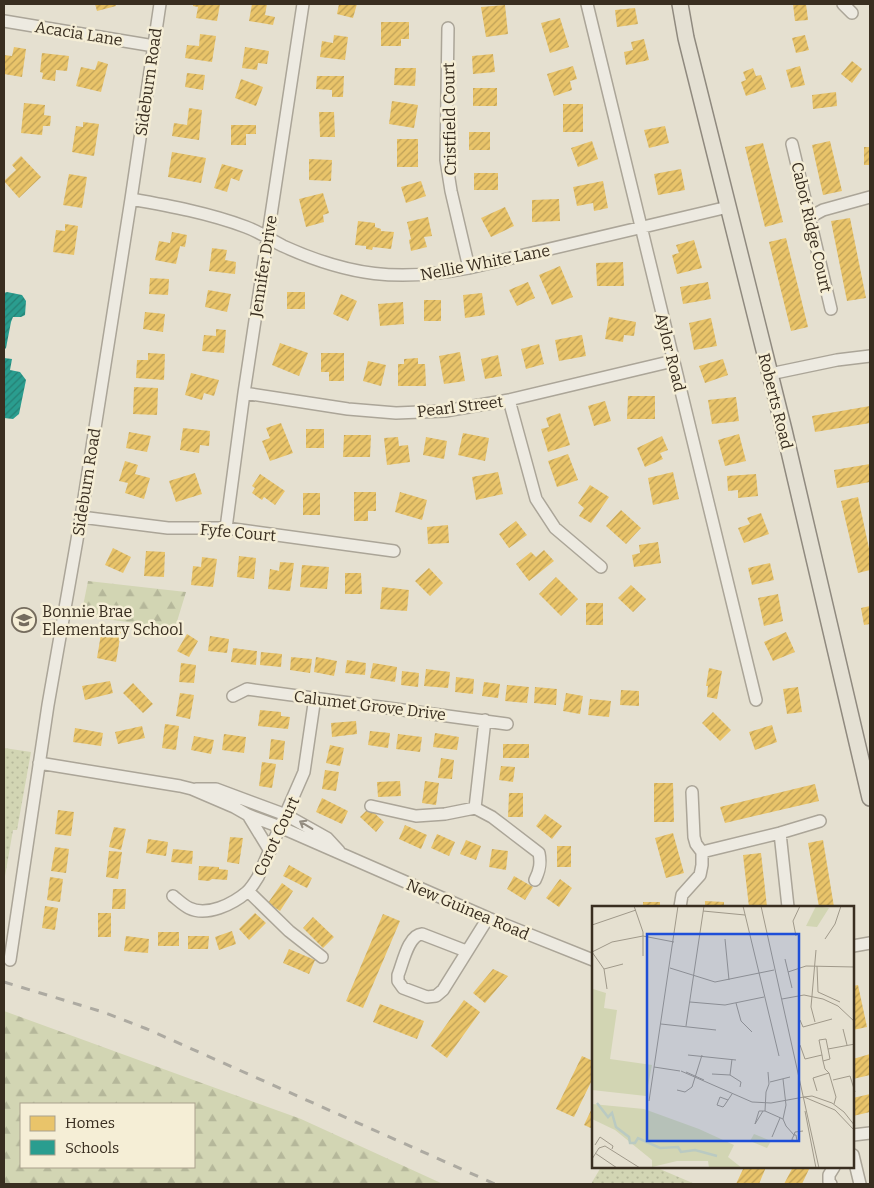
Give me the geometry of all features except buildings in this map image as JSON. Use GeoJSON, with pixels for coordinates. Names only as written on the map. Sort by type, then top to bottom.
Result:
{"type":"FeatureCollection","features":[{"type":"Feature","properties":{"kind":"main road","name":"Roberts Road"},"geometry":{"type":"LineString","coordinates":[[680,4],[686,38],[770,374],[870,798]]}},
{"type":"Feature","properties":{"kind":"street","name":"Sideburn Road"},"geometry":{"type":"LineString","coordinates":[[10,960],[48,705],[131,199],[160,4]]}},
{"type":"Feature","properties":{"kind":"street","name":"Jennifer Drive"},"geometry":{"type":"LineString","coordinates":[[226,528],[244,393],[303,4]]}},
{"type":"Feature","properties":{"kind":"street","name":"Aylor Road"},"geometry":{"type":"LineString","coordinates":[[587,4],[756,700]]}},
{"type":"Feature","properties":{"kind":"street"},"geometry":{"type":"LineString","coordinates":[[843,4],[852,13]]}},
{"type":"Feature","properties":{"kind":"street","name":"Acacia Lane"},"geometry":{"type":"LineString","coordinates":[[4,21],[154,46]]}},
{"type":"Feature","properties":{"kind":"street","name":"Cristfield Court"},"geometry":{"type":"LineString","coordinates":[[448,28],[446,160],[451,191],[469,268]]}},
{"type":"Feature","properties":{"kind":"street","name":"Cabot Ridge Court"},"geometry":{"type":"LineString","coordinates":[[792,144],[831,309]]}},
{"type":"Feature","properties":{"kind":"street"},"geometry":{"type":"LineString","coordinates":[[810,217],[823,210],[870,197]]}},
{"type":"Feature","properties":{"kind":"street","name":"Nellie White Lane"},"geometry":{"type":"LineString","coordinates":[[131,199],[207,214],[256,231],[282,246],[319,261],[367,274],[392,276],[418,276],[469,268],[728,207]]}},
{"type":"Feature","properties":{"kind":"street"},"geometry":{"type":"LineString","coordinates":[[770,374],[837,360],[870,356]]}},
{"type":"Feature","properties":{"kind":"street","name":"Pearl Street"},"geometry":{"type":"LineString","coordinates":[[244,393],[348,409],[396,413],[445,411],[509,400],[673,361]]}},
{"type":"Feature","properties":{"kind":"street"},"geometry":{"type":"LineString","coordinates":[[509,400],[536,499],[555,528],[601,567]]}},
{"type":"Feature","properties":{"kind":"street","name":"Fyfe Court"},"geometry":{"type":"LineString","coordinates":[[80,517],[168,528],[226,528],[394,551]]}},
{"type":"Feature","properties":{"kind":"street","name":"Calumet Grove Drive"},"geometry":{"type":"LineString","coordinates":[[233,696],[246,689],[507,724]]}},
{"type":"Feature","properties":{"kind":"street","name":"Corot Court"},"geometry":{"type":"LineString","coordinates":[[173,896],[189,908],[204,911],[220,908],[234,902],[248,891],[258,876],[270,851],[304,772],[315,697]]}},
{"type":"Feature","properties":{"kind":"street"},"geometry":{"type":"LineString","coordinates":[[475,808],[485,720]]}},
{"type":"Feature","properties":{"kind":"street","name":"New Guinea Road"},"geometry":{"type":"LineString","coordinates":[[39,763],[192,789],[216,789],[286,815],[327,838],[344,856]]}},
{"type":"Feature","properties":{"kind":"street","name":"New Guinea Road"},"geometry":{"type":"LineString","coordinates":[[192,789],[488,918],[592,960]]}},
{"type":"Feature","properties":{"kind":"street"},"geometry":{"type":"LineString","coordinates":[[680,906],[682,895],[700,875],[702,852],[696,844],[694,837],[692,792]]}},
{"type":"Feature","properties":{"kind":"street"},"geometry":{"type":"LineString","coordinates":[[371,806],[416,816],[445,814],[475,808],[492,817],[539,853],[539,873],[535,880]]}},
{"type":"Feature","properties":{"kind":"street"},"geometry":{"type":"LineString","coordinates":[[248,815],[270,851]]}},
{"type":"Feature","properties":{"kind":"street"},"geometry":{"type":"LineString","coordinates":[[702,852],[820,821]]}},
{"type":"Feature","properties":{"kind":"street"},"geometry":{"type":"LineString","coordinates":[[780,833],[788,906]]}},
{"type":"Feature","properties":{"kind":"street"},"geometry":{"type":"LineString","coordinates":[[248,891],[289,931],[322,957]]}},
{"type":"Feature","properties":{"kind":"street"},"geometry":{"type":"LineString","coordinates":[[466,951],[422,934],[417,934],[412,939],[398,975],[398,981],[403,988],[428,997],[436,996],[443,990],[488,918]]}},
{"type":"Feature","properties":{"kind":"street"},"geometry":{"type":"LineString","coordinates":[[854,946],[870,943]]}},
{"type":"Feature","properties":{"kind":"street"},"geometry":{"type":"LineString","coordinates":[[854,1135],[870,1133]]}},
{"type":"Feature","properties":{"kind":"street"},"geometry":{"type":"LineString","coordinates":[[854,1159],[860,1184]]}},
{"type":"Feature","properties":{"kind":"street"},"geometry":{"type":"LineString","coordinates":[[831,1184],[829,1182],[829,1175],[833,1168]]}},
{"type":"Feature","properties":{"kind":"green space"},"geometry":{"type":"Polygon","coordinates":[[[88,581],[186,592],[175,628],[81,616],[88,581]]]}},
{"type":"Feature","properties":{"kind":"green space"},"geometry":{"type":"Polygon","coordinates":[[[4,748],[31,752],[17,830],[13,830],[4,882],[4,748]]]}},
{"type":"Feature","properties":{"kind":"green space"},"geometry":{"type":"Polygon","coordinates":[[[4,1011],[301,1119],[443,1184],[4,1184],[4,1011]]]}},
{"type":"Feature","properties":{"kind":"green space"},"geometry":{"type":"Polygon","coordinates":[[[600,1168],[657,1168],[695,1184],[591,1184],[600,1168]]]}},
{"type":"Feature","properties":{"kind":"railway"},"geometry":{"type":"LineString","coordinates":[[4,982],[103,1012],[147,1029],[495,1184]]}},
{"type":"Feature","properties":{"kind":"place","name":"Bonnie Brae Elementary School"},"geometry":{"type":"Point","coordinates":[24,620]}}]}
